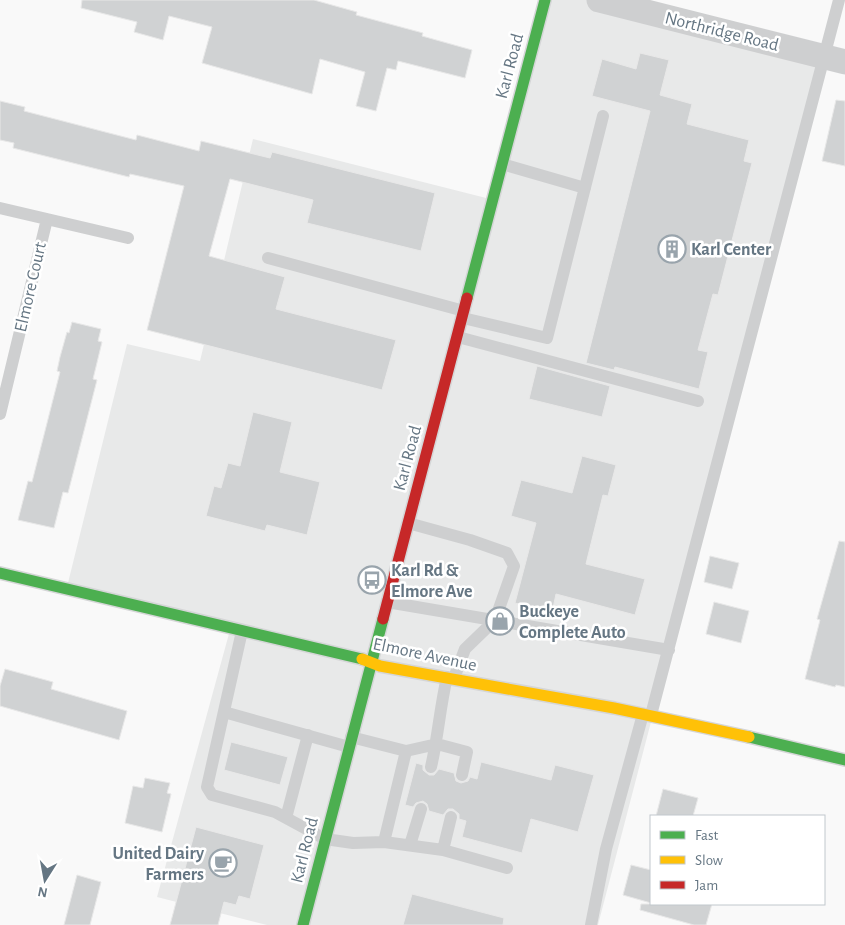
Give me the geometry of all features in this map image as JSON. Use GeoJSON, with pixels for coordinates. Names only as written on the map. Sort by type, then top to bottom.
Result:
{"type":"FeatureCollection","features":[{"type":"Feature","properties":{"kind":"main road","name":"Karl Road"},"geometry":{"type":"LineString","coordinates":[[303,925],[545,0]]}},
{"type":"Feature","properties":{"kind":"main road","name":"Elmore Avenue"},"geometry":{"type":"LineString","coordinates":[[0,573],[362,659],[380,666],[647,714],[785,744],[845,760]]}},
{"type":"Feature","properties":{"kind":"street","name":"Northridge Road"},"geometry":{"type":"LineString","coordinates":[[599,0],[834,60]]}},
{"type":"Feature","properties":{"kind":"lane"},"geometry":{"type":"LineString","coordinates":[[591,925],[606,849],[647,714],[669,650],[834,60],[839,0]]}},
{"type":"Feature","properties":{"kind":"lane"},"geometry":{"type":"LineString","coordinates":[[268,258],[547,338],[603,116]]}},
{"type":"Feature","properties":{"kind":"lane"},"geometry":{"type":"LineString","coordinates":[[502,164],[585,188]]}},
{"type":"Feature","properties":{"kind":"lane"},"geometry":{"type":"LineString","coordinates":[[0,208],[128,238]]}},
{"type":"Feature","properties":{"kind":"lane","name":"Elmore Court"},"geometry":{"type":"LineString","coordinates":[[0,414],[47,219]]}},
{"type":"Feature","properties":{"kind":"lane"},"geometry":{"type":"LineString","coordinates":[[458,337],[698,401]]}},
{"type":"Feature","properties":{"kind":"lane"},"geometry":{"type":"LineString","coordinates":[[408,523],[470,540],[507,553],[514,566],[495,620],[465,649],[450,678],[440,704],[437,744],[431,767]]}},
{"type":"Feature","properties":{"kind":"lane"},"geometry":{"type":"LineString","coordinates":[[387,602],[669,650]]}},
{"type":"Feature","properties":{"kind":"lane"},"geometry":{"type":"LineString","coordinates":[[242,631],[207,787],[212,795],[275,812],[325,839],[353,843],[384,842],[443,850],[507,868]]}},
{"type":"Feature","properties":{"kind":"lane"},"geometry":{"type":"LineString","coordinates":[[224,712],[308,735],[406,751],[437,744],[467,752],[462,775]]}},
{"type":"Feature","properties":{"kind":"lane"},"geometry":{"type":"LineString","coordinates":[[286,818],[308,735]]}},
{"type":"Feature","properties":{"kind":"lane"},"geometry":{"type":"LineString","coordinates":[[384,842],[406,751]]}},
{"type":"Feature","properties":{"kind":"lane"},"geometry":{"type":"LineString","coordinates":[[410,845],[421,809]]}},
{"type":"Feature","properties":{"kind":"lane"},"geometry":{"type":"LineString","coordinates":[[443,850],[451,817]]}},
{"type":"Feature","properties":{"kind":"shaded area"},"geometry":{"type":"Polygon","coordinates":[[[548,0],[609,0],[824,59],[598,925],[267,925],[157,897],[230,630],[66,591],[127,344],[200,361],[253,139],[498,201],[548,0]]]}},
{"type":"Feature","properties":{"kind":"building"},"geometry":{"type":"Polygon","coordinates":[[[82,0],[314,0],[357,12],[356,15],[423,33],[422,36],[472,50],[465,78],[398,61],[396,70],[387,68],[376,111],[356,106],[365,72],[320,59],[312,94],[202,63],[212,27],[169,16],[163,40],[134,32],[137,22],[81,8],[82,0]]]}},
{"type":"Feature","properties":{"kind":"building","name":"Karl Center"},"geometry":{"type":"Polygon","coordinates":[[[640,53],[669,60],[660,95],[692,104],[687,124],[749,140],[744,161],[752,163],[718,295],[713,294],[698,350],[708,352],[699,389],[615,367],[614,370],[586,363],[650,111],[592,96],[602,59],[636,69],[640,53]]]}},
{"type":"Feature","properties":{"kind":"building"},"geometry":{"type":"Polygon","coordinates":[[[836,100],[845,101],[845,166],[822,161],[836,100]]]}},
{"type":"Feature","properties":{"kind":"building"},"geometry":{"type":"Polygon","coordinates":[[[0,101],[25,107],[24,111],[136,140],[137,135],[199,151],[201,141],[270,158],[272,152],[435,193],[421,251],[307,223],[313,200],[230,179],[209,256],[285,277],[276,309],[396,340],[382,390],[147,330],[184,186],[130,174],[129,177],[13,148],[14,143],[0,140],[0,101]]]}},
{"type":"Feature","properties":{"kind":"building"},"geometry":{"type":"Polygon","coordinates":[[[72,322],[101,329],[98,341],[102,342],[93,379],[97,380],[68,493],[63,492],[54,528],[18,520],[28,481],[32,482],[60,372],[57,371],[60,357],[72,322]]]}},
{"type":"Feature","properties":{"kind":"building"},"geometry":{"type":"Polygon","coordinates":[[[537,366],[610,386],[602,417],[529,399],[537,366]]]}},
{"type":"Feature","properties":{"kind":"building"},"geometry":{"type":"Polygon","coordinates":[[[253,412],[292,422],[280,472],[320,482],[307,535],[267,525],[265,531],[206,516],[214,486],[221,488],[228,463],[240,466],[253,412]]]}},
{"type":"Feature","properties":{"kind":"building"},"geometry":{"type":"Polygon","coordinates":[[[582,456],[616,465],[608,496],[603,495],[586,564],[645,579],[635,615],[556,594],[552,613],[515,603],[536,523],[511,516],[521,480],[572,493],[582,456]]]}},
{"type":"Feature","properties":{"kind":"building"},"geometry":{"type":"Polygon","coordinates":[[[839,541],[845,542],[845,687],[836,685],[835,687],[805,679],[820,620],[817,619],[839,541]]]}},
{"type":"Feature","properties":{"kind":"building"},"geometry":{"type":"Polygon","coordinates":[[[710,556],[739,563],[732,589],[704,582],[710,556]]]}},
{"type":"Feature","properties":{"kind":"building"},"geometry":{"type":"Polygon","coordinates":[[[714,602],[749,611],[741,643],[706,634],[714,602]]]}},
{"type":"Feature","properties":{"kind":"building"},"geometry":{"type":"Polygon","coordinates":[[[5,669],[53,682],[51,689],[127,711],[119,740],[0,706],[0,686],[5,669]]]}},
{"type":"Feature","properties":{"kind":"building"},"geometry":{"type":"Polygon","coordinates":[[[231,742],[288,757],[280,785],[224,770],[231,742]]]}},
{"type":"Feature","properties":{"kind":"building"},"geometry":{"type":"Polygon","coordinates":[[[481,762],[551,780],[555,765],[594,775],[578,832],[531,819],[522,853],[462,837],[466,821],[459,819],[459,814],[453,809],[448,809],[443,815],[429,811],[427,804],[423,801],[416,803],[413,807],[405,805],[416,763],[423,765],[423,770],[429,775],[434,775],[439,769],[454,773],[456,781],[461,783],[468,781],[470,777],[477,779],[481,762]]]}},
{"type":"Feature","properties":{"kind":"building"},"geometry":{"type":"Polygon","coordinates":[[[145,778],[170,783],[167,793],[171,794],[162,832],[125,823],[133,786],[143,788],[145,778]]]}},
{"type":"Feature","properties":{"kind":"building"},"geometry":{"type":"Polygon","coordinates":[[[663,789],[698,798],[693,815],[656,815],[663,789]]]}},
{"type":"Feature","properties":{"kind":"building","name":"United Dairy Farmers"},"geometry":{"type":"Polygon","coordinates":[[[196,827],[264,845],[250,899],[239,896],[236,905],[224,902],[218,925],[170,925],[196,827]]]}},
{"type":"Feature","properties":{"kind":"building"},"geometry":{"type":"Polygon","coordinates":[[[631,865],[650,870],[650,903],[623,895],[631,865]]]}},
{"type":"Feature","properties":{"kind":"building"},"geometry":{"type":"Polygon","coordinates":[[[77,875],[101,882],[90,925],[64,925],[77,875]]]}},
{"type":"Feature","properties":{"kind":"building"},"geometry":{"type":"Polygon","coordinates":[[[412,894],[504,918],[503,925],[403,925],[412,894]]]}},
{"type":"Feature","properties":{"kind":"building"},"geometry":{"type":"Polygon","coordinates":[[[641,904],[712,905],[706,925],[694,925],[640,910],[641,904]]]}},
{"type":"Feature","properties":{"kind":"traffic: fast"},"geometry":{"type":"LineString","coordinates":[[467,298],[545,0]]}},
{"type":"Feature","properties":{"kind":"traffic: fast"},"geometry":{"type":"LineString","coordinates":[[0,573],[362,659]]}},
{"type":"Feature","properties":{"kind":"traffic: fast"},"geometry":{"type":"LineString","coordinates":[[303,925],[383,619]]}},
{"type":"Feature","properties":{"kind":"traffic: fast"},"geometry":{"type":"LineString","coordinates":[[749,737],[845,760]]}},
{"type":"Feature","properties":{"kind":"traffic: slow"},"geometry":{"type":"LineString","coordinates":[[362,659],[380,666],[614,708],[749,737]]}},
{"type":"Feature","properties":{"kind":"traffic: jam"},"geometry":{"type":"LineString","coordinates":[[383,619],[467,298]]}},
{"type":"Feature","properties":{"kind":"place","name":"Karl Center"},"geometry":{"type":"Point","coordinates":[672,249]}},
{"type":"Feature","properties":{"kind":"place","name":"Karl Rd & Elmore Ave"},"geometry":{"type":"Point","coordinates":[372,580]}},
{"type":"Feature","properties":{"kind":"place","name":"Buckeye Complete Auto"},"geometry":{"type":"Point","coordinates":[500,621]}},
{"type":"Feature","properties":{"kind":"place","name":"United Dairy Farmers"},"geometry":{"type":"Point","coordinates":[223,863]}}]}
